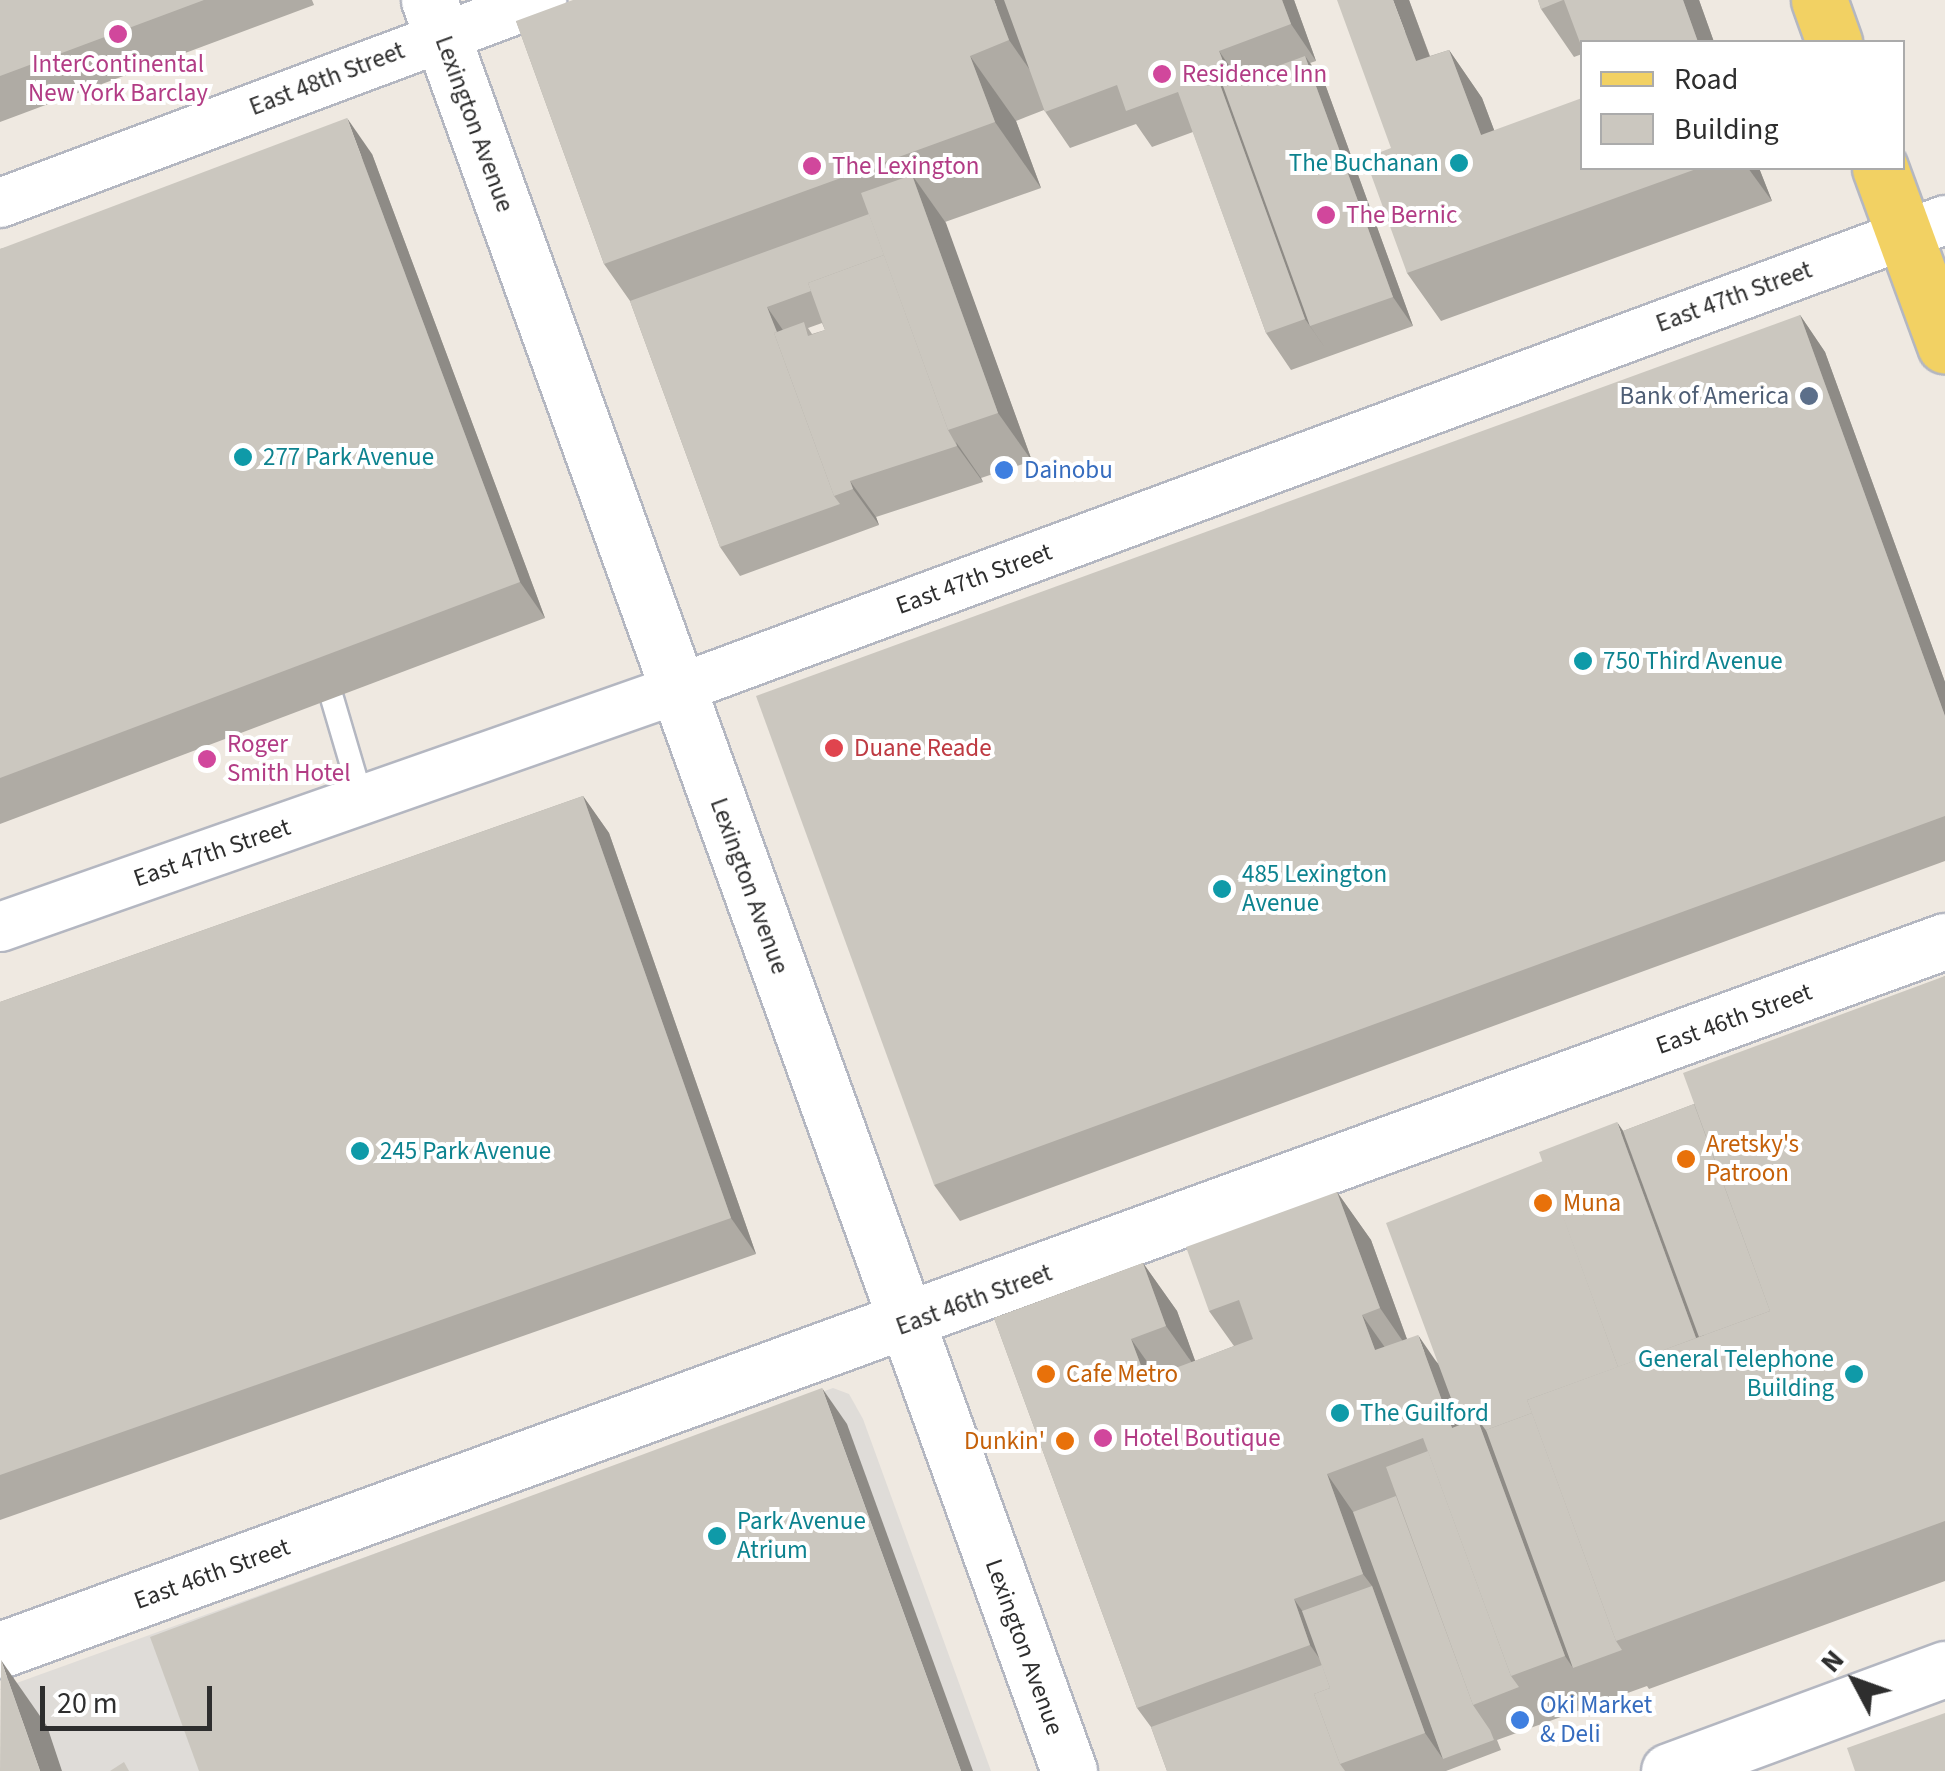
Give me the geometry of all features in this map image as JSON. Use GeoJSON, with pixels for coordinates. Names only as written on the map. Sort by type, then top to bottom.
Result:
{"type":"FeatureCollection","features":[{"type":"Feature","properties":{"kind":"main road"},"geometry":{"type":"LineString","coordinates":[[1819,0],[1833,40]]}},
{"type":"Feature","properties":{"kind":"main road","name":"Lexington Avenue"},"geometry":{"type":"LineString","coordinates":[[435,18],[1069,1771]]}},
{"type":"Feature","properties":{"kind":"main road"},"geometry":{"type":"LineString","coordinates":[[1882,170],[1925,227],[1945,346]]}},
{"type":"Feature","properties":{"kind":"main road","name":"East 46th Street"},"geometry":{"type":"LineString","coordinates":[[0,1650],[906,1324],[1945,941]]}},
{"type":"Feature","properties":{"kind":"main road"},"geometry":{"type":"LineString","coordinates":[[1669,1771],[1945,1670]]}},
{"type":"Feature","properties":{"kind":"street","name":"East 48th Street"},"geometry":{"type":"LineString","coordinates":[[0,203],[435,18],[542,0]]}},
{"type":"Feature","properties":{"kind":"street","name":"East 47th Street"},"geometry":{"type":"LineString","coordinates":[[0,928],[678,689],[1925,227]]}},
{"type":"Feature","properties":{"kind":"lane"},"geometry":{"type":"LineString","coordinates":[[332,698],[362,800]]}},
{"type":"Feature","properties":{"kind":"shaded area","name":"Park Avenue Atrium"},"geometry":{"type":"Polygon","coordinates":[[[833,1388],[849,1394],[863,1419],[991,1771],[62,1771],[0,1689],[833,1388]]]}},
{"type":"Feature","properties":{"kind":"building"},"geometry":{"type":"Polygon","coordinates":[[[0,0],[204,0],[0,76],[0,0]]]}},
{"type":"Feature","properties":{"kind":"building","name":"The Lexington"},"geometry":{"type":"Polygon","coordinates":[[[573,0],[994,0],[1009,40],[970,56],[995,122],[604,264],[516,21],[573,0]]]}},
{"type":"Feature","properties":{"kind":"building","name":"Residence Inn"},"geometry":{"type":"Polygon","coordinates":[[[1004,0],[1282,0],[1291,24],[1219,51],[1228,74],[1218,79],[1305,319],[1266,333],[1178,92],[1126,111],[1117,85],[1045,112],[1004,0]]]}},
{"type":"Feature","properties":{"kind":"building"},"geometry":{"type":"Polygon","coordinates":[[[1337,0],[1393,0],[1416,61],[1449,50],[1481,135],[1580,99],[1580,170],[1693,170],[1407,273],[1365,158],[1391,148],[1337,0]]]}},
{"type":"Feature","properties":{"kind":"building"},"geometry":{"type":"Polygon","coordinates":[[[1538,0],[1563,0],[1541,9],[1538,0]]]}},
{"type":"Feature","properties":{"kind":"building"},"geometry":{"type":"Polygon","coordinates":[[[1564,0],[1683,0],[1697,40],[1580,40],[1564,0]]]}},
{"type":"Feature","properties":{"kind":"building","name":"The Bernic"},"geometry":{"type":"Polygon","coordinates":[[[1305,56],[1393,297],[1310,326],[1223,86],[1305,56]]]}},
{"type":"Feature","properties":{"kind":"building","name":"277 Park Avenue"},"geometry":{"type":"Polygon","coordinates":[[[347,118],[520,582],[0,778],[0,249],[347,118]]]}},
{"type":"Feature","properties":{"kind":"building"},"geometry":{"type":"Polygon","coordinates":[[[912,175],[998,413],[948,430],[861,193],[912,175]]]}},
{"type":"Feature","properties":{"kind":"building"},"geometry":{"type":"Polygon","coordinates":[[[869,214],[884,255],[808,283],[811,291],[767,307],[840,504],[720,547],[630,301],[869,214]]]}},
{"type":"Feature","properties":{"kind":"building"},"geometry":{"type":"Polygon","coordinates":[[[884,255],[957,446],[850,481],[853,489],[834,496],[774,333],[804,322],[808,336],[825,330],[808,283],[884,255]]]}},
{"type":"Feature","properties":{"kind":"building"},"geometry":{"type":"Polygon","coordinates":[[[1800,315],[1945,716],[1945,816],[934,1185],[756,696],[1800,315]]]}},
{"type":"Feature","properties":{"kind":"building","name":"245 Park Avenue"},"geometry":{"type":"Polygon","coordinates":[[[583,796],[731,1218],[0,1475],[0,1002],[583,796]]]}},
{"type":"Feature","properties":{"kind":"building","name":"General Telephone Building"},"geometry":{"type":"Polygon","coordinates":[[[1945,976],[1945,1521],[1616,1641],[1527,1400],[1770,1311],[1683,1073],[1945,976]]]}},
{"type":"Feature","properties":{"kind":"building"},"geometry":{"type":"Polygon","coordinates":[[[1694,1104],[1770,1311],[1699,1337],[1623,1131],[1694,1104]]]}},
{"type":"Feature","properties":{"kind":"building"},"geometry":{"type":"Polygon","coordinates":[[[1617,1122],[1696,1338],[1618,1367],[1539,1152],[1617,1122]]]}},
{"type":"Feature","properties":{"kind":"building"},"geometry":{"type":"Polygon","coordinates":[[[1543,1161],[1618,1367],[1527,1400],[1532,1413],[1486,1430],[1477,1418],[1461,1425],[1386,1223],[1543,1161]]]}},
{"type":"Feature","properties":{"kind":"building"},"geometry":{"type":"Polygon","coordinates":[[[1337,1192],[1380,1308],[1362,1315],[1375,1350],[1418,1335],[1452,1428],[1477,1418],[1565,1656],[1511,1676],[1423,1438],[1327,1474],[1363,1574],[1294,1599],[1310,1645],[1137,1708],[994,1318],[1143,1263],[1166,1326],[1131,1339],[1146,1379],[1253,1339],[1239,1300],[1209,1311],[1186,1247],[1337,1192]]]}},
{"type":"Feature","properties":{"kind":"building","name":"Park Avenue Atrium"},"geometry":{"type":"Polygon","coordinates":[[[822,1388],[961,1771],[199,1771],[150,1637],[822,1388]]]}},
{"type":"Feature","properties":{"kind":"building"},"geometry":{"type":"Polygon","coordinates":[[[1532,1413],[1622,1650],[1573,1668],[1486,1430],[1532,1413]]]}},
{"type":"Feature","properties":{"kind":"building"},"geometry":{"type":"Polygon","coordinates":[[[1428,1451],[1511,1676],[1519,1687],[1473,1705],[1386,1467],[1428,1451]]]}},
{"type":"Feature","properties":{"kind":"building"},"geometry":{"type":"Polygon","coordinates":[[[1396,1496],[1473,1705],[1494,1740],[1443,1759],[1353,1512],[1396,1496]]]}},
{"type":"Feature","properties":{"kind":"building"},"geometry":{"type":"Polygon","coordinates":[[[1372,1586],[1425,1733],[1340,1764],[1314,1694],[1330,1688],[1302,1611],[1372,1586]]]}},
{"type":"Feature","properties":{"kind":"building"},"geometry":{"type":"Polygon","coordinates":[[[1,1660],[40,1771],[0,1771],[1,1660]]]}},
{"type":"Feature","properties":{"kind":"building"},"geometry":{"type":"Polygon","coordinates":[[[1322,1665],[1330,1688],[1314,1694],[1345,1771],[1167,1771],[1151,1727],[1322,1665]]]}},
{"type":"Feature","properties":{"kind":"building"},"geometry":{"type":"Polygon","coordinates":[[[1945,1713],[1945,1771],[1855,1771],[1847,1748],[1945,1713]]]}},
{"type":"Feature","properties":{"kind":"building"},"geometry":{"type":"Polygon","coordinates":[[[124,1762],[129,1771],[110,1771],[124,1762]]]}},
{"type":"Feature","properties":{"kind":"place","name":"InterContinental New York Barclay"},"geometry":{"type":"Point","coordinates":[118,34]}},
{"type":"Feature","properties":{"kind":"place","name":"Residence Inn"},"geometry":{"type":"Point","coordinates":[1162,74]}},
{"type":"Feature","properties":{"kind":"place","name":"The Buchanan"},"geometry":{"type":"Point","coordinates":[1459,163]}},
{"type":"Feature","properties":{"kind":"place","name":"The Lexington"},"geometry":{"type":"Point","coordinates":[812,166]}},
{"type":"Feature","properties":{"kind":"place","name":"The Bernic"},"geometry":{"type":"Point","coordinates":[1326,215]}},
{"type":"Feature","properties":{"kind":"place","name":"Bank of America"},"geometry":{"type":"Point","coordinates":[1809,396]}},
{"type":"Feature","properties":{"kind":"place","name":"277 Park Avenue"},"geometry":{"type":"Point","coordinates":[243,457]}},
{"type":"Feature","properties":{"kind":"place","name":"Dainobu"},"geometry":{"type":"Point","coordinates":[1004,470]}},
{"type":"Feature","properties":{"kind":"place","name":"750 Third Avenue"},"geometry":{"type":"Point","coordinates":[1583,661]}},
{"type":"Feature","properties":{"kind":"place","name":"Duane Reade"},"geometry":{"type":"Point","coordinates":[834,748]}},
{"type":"Feature","properties":{"kind":"place","name":"Roger Smith Hotel"},"geometry":{"type":"Point","coordinates":[207,759]}},
{"type":"Feature","properties":{"kind":"place","name":"485 Lexington Avenue"},"geometry":{"type":"Point","coordinates":[1222,889]}},
{"type":"Feature","properties":{"kind":"place","name":"245 Park Avenue"},"geometry":{"type":"Point","coordinates":[360,1151]}},
{"type":"Feature","properties":{"kind":"place","name":"Aretsky's Patroon"},"geometry":{"type":"Point","coordinates":[1686,1159]}},
{"type":"Feature","properties":{"kind":"place","name":"Muna"},"geometry":{"type":"Point","coordinates":[1543,1203]}},
{"type":"Feature","properties":{"kind":"place","name":"Cafe Metro"},"geometry":{"type":"Point","coordinates":[1046,1374]}},
{"type":"Feature","properties":{"kind":"place","name":"General Telephone Building"},"geometry":{"type":"Point","coordinates":[1854,1374]}},
{"type":"Feature","properties":{"kind":"place","name":"The Guilford"},"geometry":{"type":"Point","coordinates":[1340,1413]}},
{"type":"Feature","properties":{"kind":"place","name":"Hotel Boutique"},"geometry":{"type":"Point","coordinates":[1103,1438]}},
{"type":"Feature","properties":{"kind":"place","name":"Dunkin'"},"geometry":{"type":"Point","coordinates":[1065,1441]}},
{"type":"Feature","properties":{"kind":"place","name":"Park Avenue Atrium"},"geometry":{"type":"Point","coordinates":[717,1536]}},
{"type":"Feature","properties":{"kind":"place","name":"Oki Market & Deli"},"geometry":{"type":"Point","coordinates":[1520,1720]}}]}
